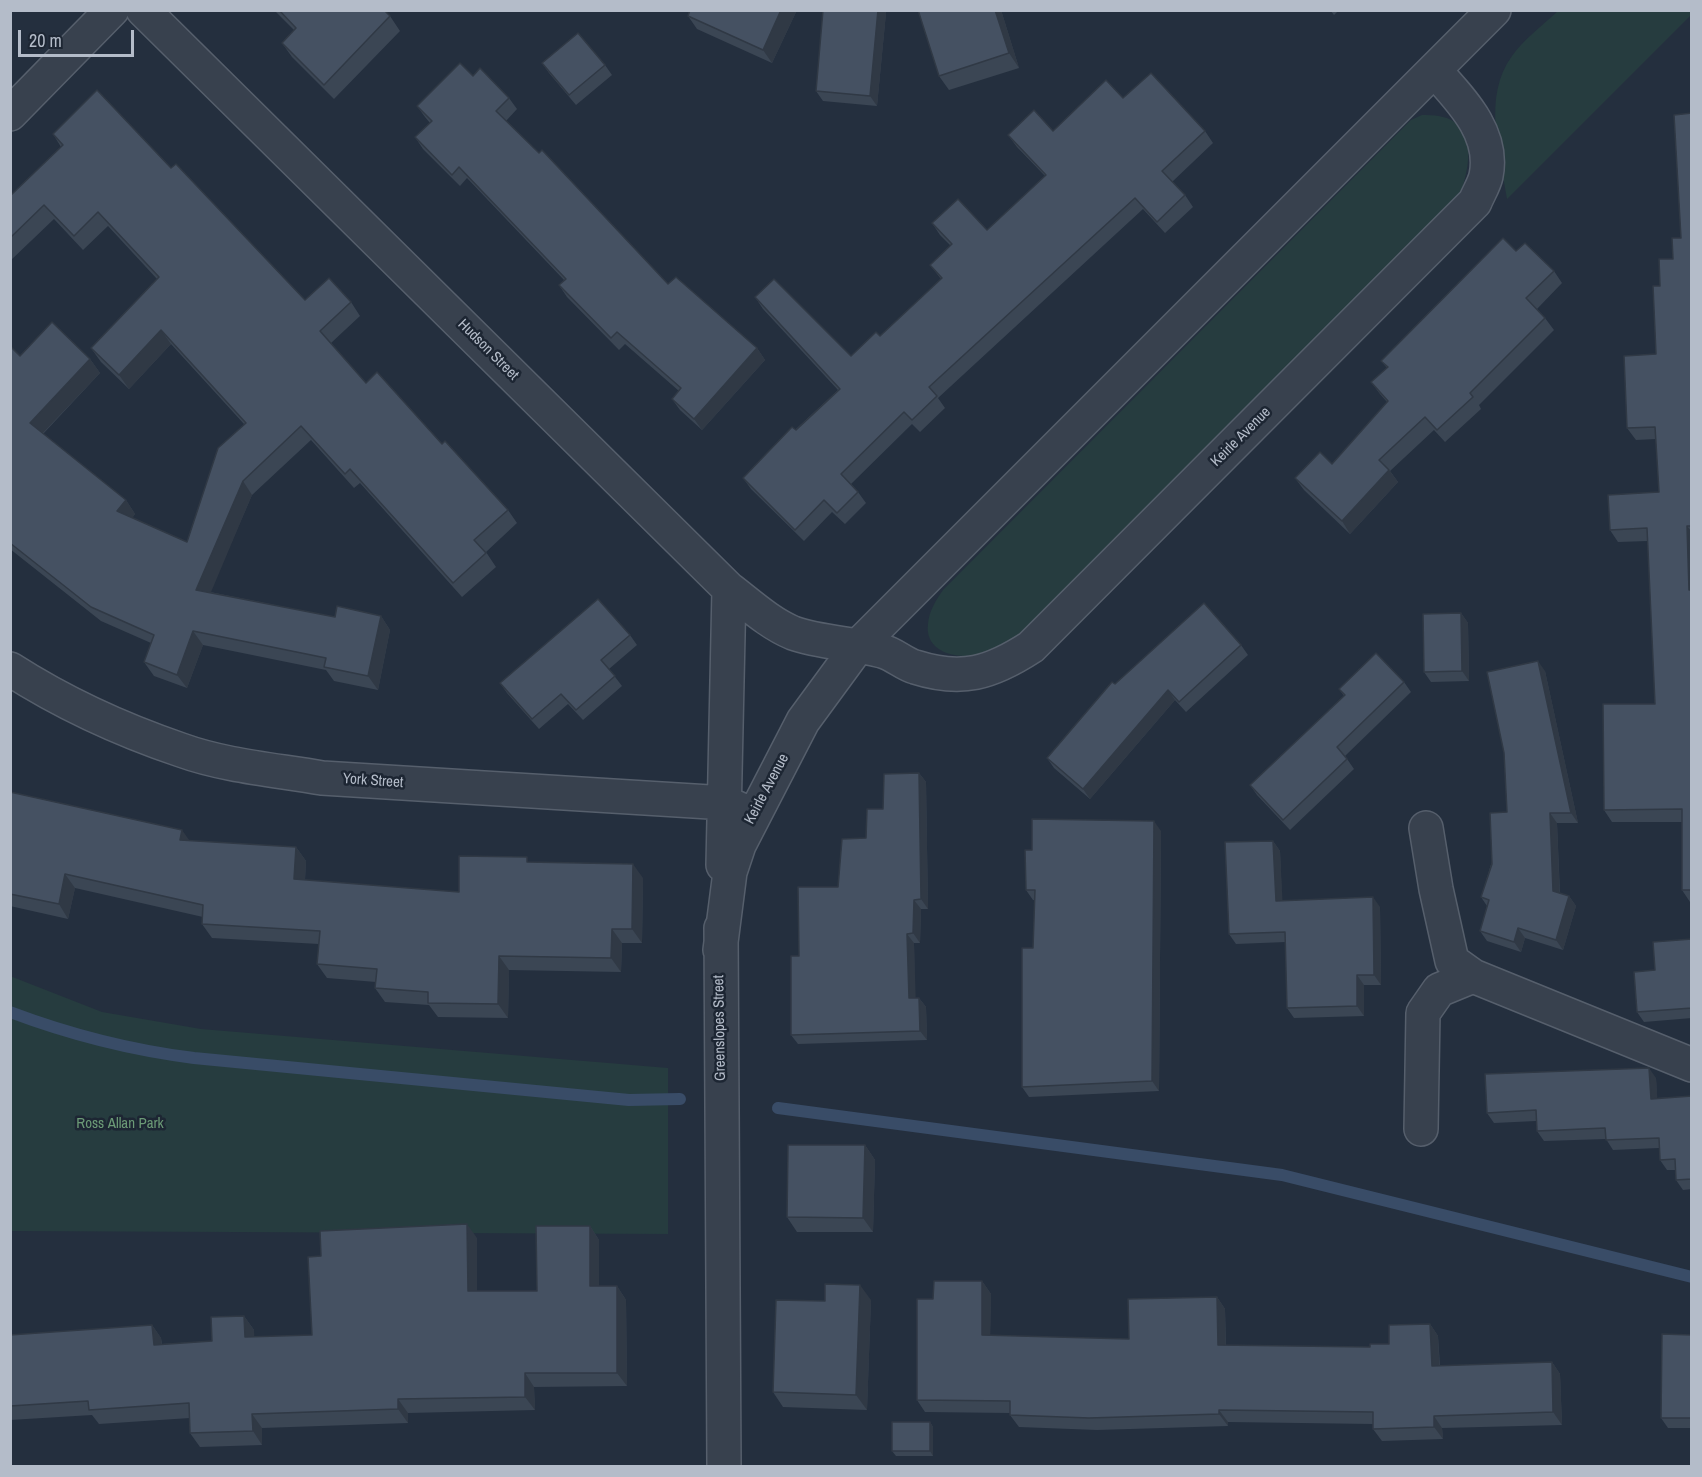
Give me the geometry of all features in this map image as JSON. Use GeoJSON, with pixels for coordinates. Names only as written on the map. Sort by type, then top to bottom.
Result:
{"type":"FeatureCollection","features":[{"type":"Feature","properties":{"kind":"street"},"geometry":{"type":"LineString","coordinates":[[10,114],[112,10]]}},
{"type":"Feature","properties":{"kind":"street","name":"Hudson Street"},"geometry":{"type":"LineString","coordinates":[[143,10],[729,589],[766,617],[792,632],[858,646]]}},
{"type":"Feature","properties":{"kind":"street","name":"Keirle Avenue"},"geometry":{"type":"LineString","coordinates":[[720,950],[730,872],[739,845],[740,809],[858,646],[1494,10]]}},
{"type":"Feature","properties":{"kind":"street","name":"Keirle Avenue"},"geometry":{"type":"LineString","coordinates":[[858,646],[884,651],[913,667],[950,676],[982,672],[1008,662],[1031,647],[1475,202],[1486,176],[1486,152],[1480,127],[1466,105],[1434,70]]}},
{"type":"Feature","properties":{"kind":"street"},"geometry":{"type":"LineString","coordinates":[[729,589],[740,809]]}},
{"type":"Feature","properties":{"kind":"street","name":"York Street"},"geometry":{"type":"LineString","coordinates":[[10,669],[35,685],[103,718],[183,751],[262,768],[321,778],[740,809]]}},
{"type":"Feature","properties":{"kind":"street"},"geometry":{"type":"LineString","coordinates":[[1426,828],[1436,890],[1452,961],[1473,976],[1692,1065]]}},
{"type":"Feature","properties":{"kind":"street","name":"Greenslopes Street"},"geometry":{"type":"LineString","coordinates":[[720,950],[724,1467]]}},
{"type":"Feature","properties":{"kind":"street"},"geometry":{"type":"LineString","coordinates":[[1421,1129],[1423,1012],[1439,990],[1473,976]]}},
{"type":"Feature","properties":{"kind":"green space"},"geometry":{"type":"Polygon","coordinates":[[[1558,11],[1691,11],[1691,15],[1507,199],[1496,126],[1495,107],[1498,89],[1503,72],[1512,56],[1558,11]]]}},
{"type":"Feature","properties":{"kind":"green space"},"geometry":{"type":"Polygon","coordinates":[[[1422,115],[1442,117],[1455,122],[1464,131],[1468,143],[1468,157],[1458,203],[1035,624],[1003,644],[973,655],[954,655],[938,648],[928,634],[928,624],[931,610],[943,590],[1411,120],[1422,115]]]}},
{"type":"Feature","properties":{"kind":"green space","name":"Ross Allan Park"},"geometry":{"type":"Polygon","coordinates":[[[10,976],[102,1012],[201,1029],[668,1068],[668,1234],[11,1231],[10,976]]]}},
{"type":"Feature","properties":{"kind":"building"},"geometry":{"type":"Polygon","coordinates":[[[279,10],[384,10],[390,16],[324,85],[282,43],[296,28],[279,10]]]}},
{"type":"Feature","properties":{"kind":"building"},"geometry":{"type":"Polygon","coordinates":[[[690,10],[781,10],[763,50],[688,16],[690,10]]]}},
{"type":"Feature","properties":{"kind":"building"},"geometry":{"type":"Polygon","coordinates":[[[823,10],[878,10],[870,96],[816,91],[823,10]]]}},
{"type":"Feature","properties":{"kind":"building"},"geometry":{"type":"Polygon","coordinates":[[[918,10],[995,10],[1009,53],[939,76],[918,10]]]}},
{"type":"Feature","properties":{"kind":"building"},"geometry":{"type":"Polygon","coordinates":[[[578,33],[605,65],[569,95],[542,63],[578,33]]]}},
{"type":"Feature","properties":{"kind":"building"},"geometry":{"type":"Polygon","coordinates":[[[460,63],[473,76],[480,68],[509,98],[496,111],[539,153],[542,150],[668,284],[676,277],[757,348],[694,419],[672,399],[681,388],[617,332],[611,338],[559,285],[566,279],[459,167],[452,175],[415,137],[432,121],[417,106],[460,63]]]}},
{"type":"Feature","properties":{"kind":"building"},"geometry":{"type":"Polygon","coordinates":[[[1151,73],[1205,131],[1162,171],[1185,195],[1157,222],[1135,198],[929,387],[937,396],[912,420],[904,412],[841,474],[858,492],[837,513],[824,500],[795,530],[743,478],[792,427],[796,430],[840,389],[755,297],[774,279],[851,356],[876,332],[880,336],[942,278],[930,265],[952,244],[932,223],[958,199],[987,230],[1046,175],[1008,135],[1034,110],[1053,131],[1106,80],[1123,98],[1151,73]]]}},
{"type":"Feature","properties":{"kind":"building"},"geometry":{"type":"Polygon","coordinates":[[[97,90],[171,168],[176,164],[305,300],[329,278],[351,302],[320,331],[366,383],[377,372],[442,444],[445,441],[508,510],[474,540],[486,553],[453,583],[350,469],[345,474],[301,426],[243,481],[196,590],[335,617],[337,606],[381,616],[368,676],[324,667],[326,658],[193,631],[177,675],[144,662],[154,635],[91,607],[10,543],[10,346],[20,356],[52,322],[90,359],[30,423],[126,500],[117,511],[187,542],[218,448],[246,423],[161,330],[119,375],[91,348],[159,277],[98,212],[74,236],[44,205],[10,238],[10,196],[63,145],[53,134],[97,90]]]}},
{"type":"Feature","properties":{"kind":"building"},"geometry":{"type":"Polygon","coordinates":[[[1692,113],[1692,526],[1687,526],[1689,590],[1692,590],[1692,890],[1682,890],[1682,809],[1604,810],[1603,704],[1655,704],[1647,528],[1610,530],[1608,495],[1659,492],[1655,427],[1627,428],[1624,356],[1656,354],[1653,286],[1660,286],[1659,259],[1673,259],[1672,238],[1681,238],[1674,115],[1692,113]]]}},
{"type":"Feature","properties":{"kind":"building"},"geometry":{"type":"Polygon","coordinates":[[[1503,238],[1516,251],[1525,243],[1554,271],[1526,298],[1545,318],[1470,393],[1473,397],[1437,430],[1425,417],[1379,460],[1389,470],[1342,521],[1295,478],[1320,452],[1332,464],[1388,401],[1371,382],[1388,367],[1381,361],[1503,238]]]}},
{"type":"Feature","properties":{"kind":"building"},"geometry":{"type":"Polygon","coordinates":[[[598,599],[630,635],[601,660],[615,676],[576,710],[561,694],[532,719],[500,683],[598,599]]]}},
{"type":"Feature","properties":{"kind":"building"},"geometry":{"type":"Polygon","coordinates":[[[1204,603],[1241,645],[1179,702],[1168,690],[1083,789],[1047,758],[1112,682],[1115,684],[1204,603]]]}},
{"type":"Feature","properties":{"kind":"building"},"geometry":{"type":"Polygon","coordinates":[[[1461,613],[1462,671],[1424,672],[1423,614],[1461,613]]]}},
{"type":"Feature","properties":{"kind":"building"},"geometry":{"type":"Polygon","coordinates":[[[1376,653],[1404,682],[1337,747],[1347,759],[1283,820],[1250,785],[1345,695],[1339,689],[1376,653]]]}},
{"type":"Feature","properties":{"kind":"building"},"geometry":{"type":"Polygon","coordinates":[[[1538,661],[1571,813],[1550,813],[1553,891],[1569,896],[1556,940],[1518,928],[1514,942],[1480,931],[1489,900],[1481,897],[1492,864],[1490,813],[1507,812],[1504,753],[1487,672],[1538,661]]]}},
{"type":"Feature","properties":{"kind":"building"},"geometry":{"type":"Polygon","coordinates":[[[919,773],[921,899],[914,900],[913,933],[907,934],[909,998],[919,998],[920,1031],[791,1035],[791,956],[799,956],[798,887],[838,887],[842,839],[866,838],[867,809],[883,809],[884,774],[919,773]]]}},
{"type":"Feature","properties":{"kind":"building"},"geometry":{"type":"Polygon","coordinates":[[[10,792],[182,830],[180,840],[296,847],[294,879],[459,892],[459,856],[527,857],[527,862],[633,864],[632,929],[612,929],[611,958],[499,956],[498,1004],[428,1003],[428,992],[375,988],[377,969],[317,964],[320,931],[202,924],[203,905],[65,874],[59,904],[10,894],[10,792]]]}},
{"type":"Feature","properties":{"kind":"building"},"geometry":{"type":"Polygon","coordinates":[[[1032,819],[1154,821],[1152,1081],[1022,1087],[1022,948],[1033,948],[1035,890],[1026,890],[1025,850],[1032,850],[1032,819]]]}},
{"type":"Feature","properties":{"kind":"building"},"geometry":{"type":"Polygon","coordinates":[[[1273,841],[1276,901],[1373,897],[1374,975],[1357,975],[1357,1006],[1287,1008],[1285,932],[1229,934],[1225,842],[1273,841]]]}},
{"type":"Feature","properties":{"kind":"building"},"geometry":{"type":"Polygon","coordinates":[[[1692,939],[1692,1008],[1637,1012],[1634,972],[1655,970],[1653,942],[1692,939]]]}},
{"type":"Feature","properties":{"kind":"building"},"geometry":{"type":"Polygon","coordinates":[[[1649,1068],[1651,1099],[1692,1096],[1692,1179],[1676,1180],[1675,1159],[1660,1160],[1659,1138],[1606,1140],[1605,1128],[1537,1131],[1536,1110],[1487,1113],[1485,1074],[1649,1068]]]}},
{"type":"Feature","properties":{"kind":"building"},"geometry":{"type":"Polygon","coordinates":[[[788,1145],[865,1145],[863,1218],[787,1217],[788,1145]]]}},
{"type":"Feature","properties":{"kind":"building"},"geometry":{"type":"Polygon","coordinates":[[[467,1224],[468,1291],[537,1291],[536,1226],[590,1226],[590,1286],[617,1286],[617,1373],[525,1373],[525,1397],[398,1399],[398,1409],[252,1414],[253,1431],[190,1433],[189,1403],[89,1410],[88,1401],[10,1406],[10,1335],[152,1325],[154,1345],[212,1341],[211,1317],[244,1316],[245,1337],[312,1335],[308,1257],[321,1256],[320,1231],[467,1224]]]}},
{"type":"Feature","properties":{"kind":"building"},"geometry":{"type":"Polygon","coordinates":[[[934,1281],[982,1281],[982,1335],[1129,1339],[1128,1299],[1217,1297],[1218,1345],[1370,1347],[1370,1344],[1389,1344],[1389,1325],[1430,1324],[1432,1366],[1552,1362],[1553,1412],[1434,1416],[1434,1427],[1373,1429],[1373,1412],[1219,1410],[1219,1414],[1089,1418],[1010,1415],[1010,1401],[917,1400],[917,1299],[933,1299],[934,1281]]]}},
{"type":"Feature","properties":{"kind":"building"},"geometry":{"type":"Polygon","coordinates":[[[825,1284],[860,1285],[856,1395],[773,1392],[776,1300],[825,1301],[825,1284]]]}},
{"type":"Feature","properties":{"kind":"building"},"geometry":{"type":"Polygon","coordinates":[[[1662,1334],[1692,1335],[1692,1418],[1661,1418],[1662,1334]]]}},
{"type":"Feature","properties":{"kind":"building"},"geometry":{"type":"Polygon","coordinates":[[[892,1422],[930,1422],[930,1451],[892,1451],[892,1422]]]}},
{"type":"Feature","properties":{"kind":"waterway"},"geometry":{"type":"LineString","coordinates":[[10,1012],[101,1041],[194,1058],[629,1100],[680,1099]]}},
{"type":"Feature","properties":{"kind":"waterway"},"geometry":{"type":"LineString","coordinates":[[778,1108],[1282,1175],[1692,1277]]}}]}
